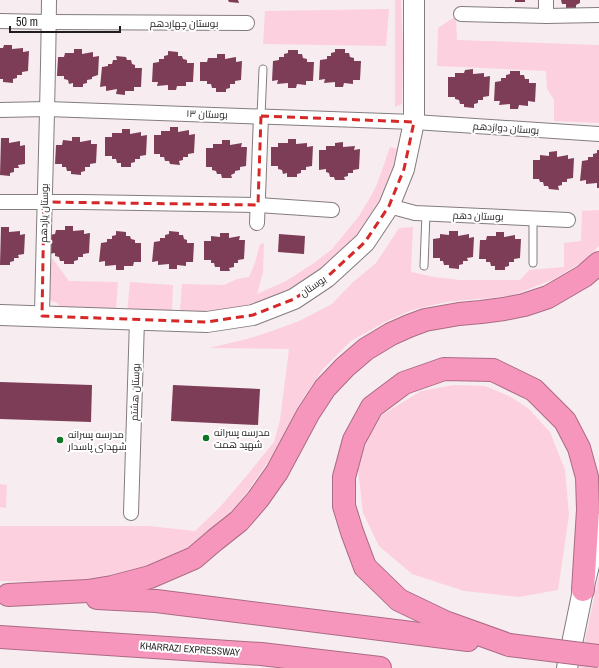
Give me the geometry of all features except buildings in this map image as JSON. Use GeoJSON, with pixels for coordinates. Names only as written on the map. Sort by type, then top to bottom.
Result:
{"type":"FeatureCollection","features":[{"type":"Feature","properties":{"kind":"highway"},"geometry":{"type":"LineString","coordinates":[[4,595],[88,592],[150,576],[194,558],[239,521],[258,499],[277,472],[308,414],[325,388],[345,367],[366,349],[391,334],[425,320],[459,314],[504,309],[524,305],[548,297],[584,276],[599,263]]}},
{"type":"Feature","properties":{"kind":"highway"},"geometry":{"type":"LineString","coordinates":[[509,645],[445,622],[399,600],[365,567],[344,506],[344,478],[354,440],[372,407],[404,383],[444,369],[493,370],[534,390],[565,421],[579,448],[588,476],[588,510],[583,590]]}},
{"type":"Feature","properties":{"kind":"highway"},"geometry":{"type":"LineString","coordinates":[[4,595],[156,601],[599,656]]}},
{"type":"Feature","properties":{"kind":"highway","name":"KHARRAZI EXPRESSWAY"},"geometry":{"type":"LineString","coordinates":[[0,637],[261,654],[380,668]]}},
{"type":"Feature","properties":{"kind":"street","name":"بوستان یازدهم"},"geometry":{"type":"LineString","coordinates":[[42,316],[49,0]]}},
{"type":"Feature","properties":{"kind":"street","name":"بوستان"},"geometry":{"type":"LineString","coordinates":[[0,315],[207,322],[253,315],[294,298],[327,277],[365,242],[389,206],[404,169],[414,122],[414,0]]}},
{"type":"Feature","properties":{"kind":"street"},"geometry":{"type":"LineString","coordinates":[[546,0],[546,16]]}},
{"type":"Feature","properties":{"kind":"street"},"geometry":{"type":"LineString","coordinates":[[461,14],[546,16],[599,15]]}},
{"type":"Feature","properties":{"kind":"street","name":"بوستان چهاردهم"},"geometry":{"type":"LineString","coordinates":[[0,21],[247,23]]}},
{"type":"Feature","properties":{"kind":"street","name":"بوستان ۱۳"},"geometry":{"type":"LineString","coordinates":[[0,110],[47,109],[414,122]]}},
{"type":"Feature","properties":{"kind":"street"},"geometry":{"type":"LineString","coordinates":[[257,222],[261,116]]}},
{"type":"Feature","properties":{"kind":"street","name":"بوستان دوازدهم"},"geometry":{"type":"LineString","coordinates":[[414,122],[599,134]]}},
{"type":"Feature","properties":{"kind":"street"},"geometry":{"type":"LineString","coordinates":[[0,202],[258,205],[332,210]]}},
{"type":"Feature","properties":{"kind":"street","name":"بوستان دهم"},"geometry":{"type":"LineString","coordinates":[[389,206],[415,213],[426,214],[568,220]]}},
{"type":"Feature","properties":{"kind":"street","name":"بوستان هشتم"},"geometry":{"type":"LineString","coordinates":[[131,513],[137,320]]}},
{"type":"Feature","properties":{"kind":"street"},"geometry":{"type":"LineString","coordinates":[[567,668],[583,590],[599,524]]}},
{"type":"Feature","properties":{"kind":"lane"},"geometry":{"type":"LineString","coordinates":[[261,116],[263,69]]}},
{"type":"Feature","properties":{"kind":"lane"},"geometry":{"type":"LineString","coordinates":[[424,266],[426,214]]}},
{"type":"Feature","properties":{"kind":"lane"},"geometry":{"type":"LineString","coordinates":[[533,218],[533,263]]}},
{"type":"Feature","properties":{"kind":"highlighted area"},"geometry":{"type":"Polygon","coordinates":[[[261,116],[414,122],[404,169],[389,206],[365,242],[327,277],[294,299],[253,315],[207,322],[42,316],[44,202],[258,205],[261,116]]]}},
{"type":"Feature","properties":{"kind":"shaded area"},"geometry":{"type":"Polygon","coordinates":[[[395,0],[401,0],[403,50],[402,104],[395,107],[395,0]]]}},
{"type":"Feature","properties":{"kind":"shaded area"},"geometry":{"type":"Polygon","coordinates":[[[389,9],[386,46],[263,44],[265,11],[389,9]]]}},
{"type":"Feature","properties":{"kind":"shaded area"},"geometry":{"type":"Polygon","coordinates":[[[456,16],[457,40],[599,45],[599,123],[554,121],[554,100],[547,89],[546,71],[437,66],[438,28],[456,16]]]}},
{"type":"Feature","properties":{"kind":"shaded area"},"geometry":{"type":"Polygon","coordinates":[[[390,147],[398,149],[381,200],[363,227],[344,250],[322,270],[294,289],[240,309],[212,312],[180,311],[182,284],[224,285],[237,279],[249,277],[255,263],[260,244],[264,243],[263,272],[257,294],[286,281],[314,263],[332,249],[359,216],[371,196],[377,184],[390,147]]]}},
{"type":"Feature","properties":{"kind":"shaded area"},"geometry":{"type":"Polygon","coordinates":[[[599,210],[599,246],[584,261],[552,280],[511,296],[446,302],[412,310],[385,322],[351,341],[323,369],[300,403],[272,456],[247,492],[218,528],[180,555],[108,579],[75,582],[0,581],[0,526],[149,526],[195,531],[220,507],[274,442],[280,420],[289,349],[209,348],[269,332],[299,321],[332,304],[352,283],[376,263],[399,228],[413,227],[411,272],[434,277],[460,280],[520,280],[529,270],[564,267],[564,243],[581,241],[582,211],[599,210]]]}},
{"type":"Feature","properties":{"kind":"shaded area"},"geometry":{"type":"Polygon","coordinates":[[[52,258],[69,281],[118,282],[116,310],[61,307],[57,303],[49,300],[49,262],[52,258]]]}},
{"type":"Feature","properties":{"kind":"shaded area"},"geometry":{"type":"Polygon","coordinates":[[[130,282],[173,285],[172,313],[127,312],[130,282]]]}},
{"type":"Feature","properties":{"kind":"shaded area"},"geometry":{"type":"Polygon","coordinates":[[[454,385],[485,386],[511,397],[529,409],[550,432],[565,470],[569,515],[558,590],[519,597],[464,591],[412,574],[379,546],[363,513],[358,469],[368,438],[382,415],[421,391],[454,385]]]}},
{"type":"Feature","properties":{"kind":"shaded area"},"geometry":{"type":"Polygon","coordinates":[[[0,484],[7,485],[6,508],[0,507],[0,484]]]}},
{"type":"Feature","properties":{"kind":"shaded area"},"geometry":{"type":"Polygon","coordinates":[[[599,575],[599,668],[579,668],[599,575]]]}},
{"type":"Feature","properties":{"kind":"place","name":"مدرسه پسرانه شهید همت"},"geometry":{"type":"Point","coordinates":[206,438]}},
{"type":"Feature","properties":{"kind":"place","name":"مدرسه پسرانه شهدای پاسدار"},"geometry":{"type":"Point","coordinates":[60,440]}}]}
